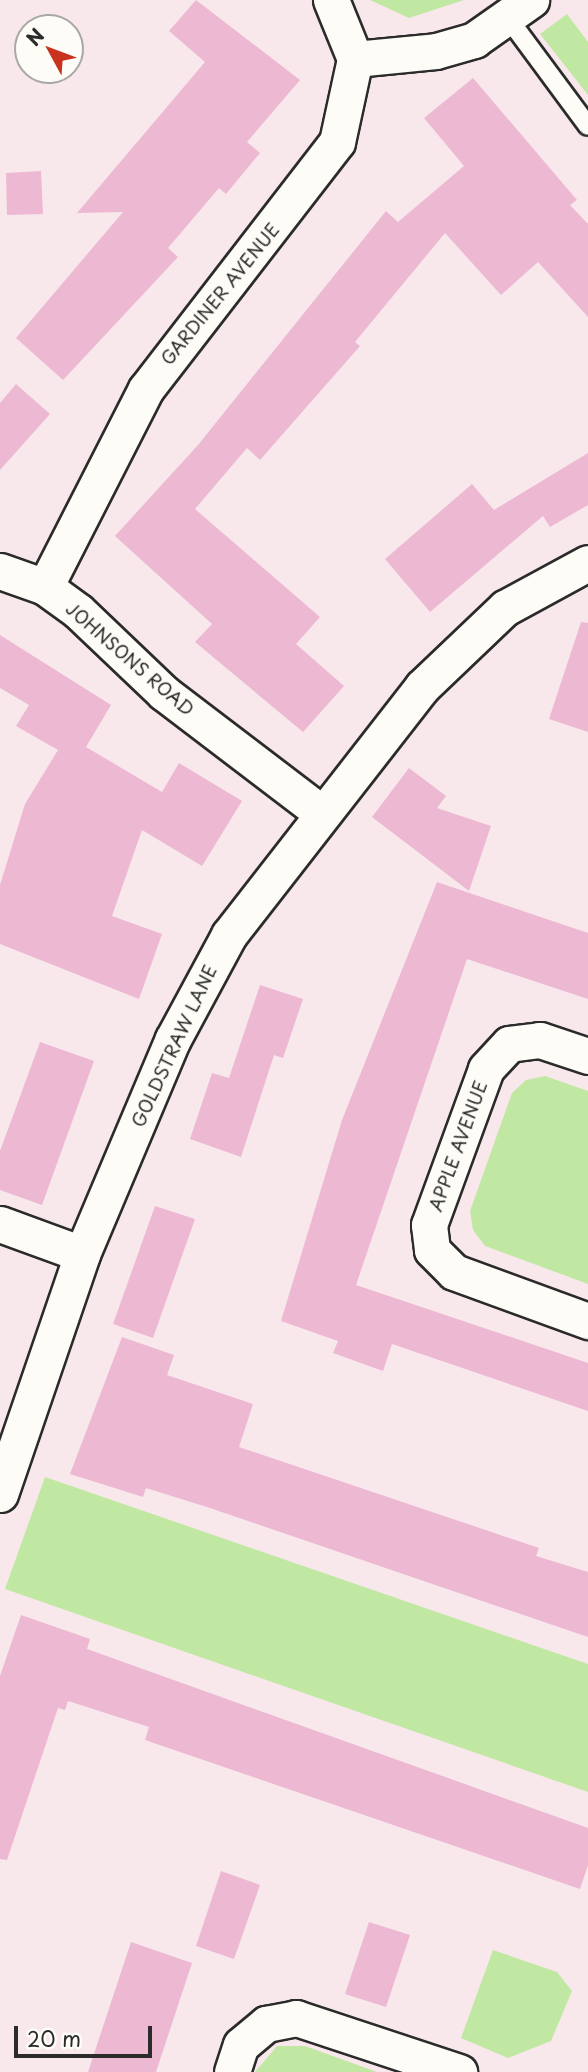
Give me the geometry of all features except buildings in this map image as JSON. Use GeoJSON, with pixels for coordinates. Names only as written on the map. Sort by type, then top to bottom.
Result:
{"type":"FeatureCollection","features":[{"type":"Feature","properties":{"kind":"street"},"geometry":{"type":"LineString","coordinates":[[331,0],[355,59],[436,51],[474,40],[520,9]]}},
{"type":"Feature","properties":{"kind":"street","name":"GARDINER AVENUE"},"geometry":{"type":"LineString","coordinates":[[46,587],[146,389],[337,142],[355,59]]}},
{"type":"Feature","properties":{"kind":"street","name":"GOLDSTRAW LANE"},"geometry":{"type":"LineString","coordinates":[[0,1494],[82,1254],[197,988],[320,812],[422,687],[505,608],[588,563]]}},
{"type":"Feature","properties":{"kind":"street","name":"JOHNSONS ROAD"},"geometry":{"type":"LineString","coordinates":[[0,571],[46,587],[164,693],[320,812]]}},
{"type":"Feature","properties":{"kind":"street","name":"APPLE AVENUE"},"geometry":{"type":"LineString","coordinates":[[588,1056],[540,1040],[509,1044],[486,1069],[429,1225],[432,1250],[454,1272],[588,1321]]}},
{"type":"Feature","properties":{"kind":"street"},"geometry":{"type":"LineString","coordinates":[[0,1224],[82,1254]]}},
{"type":"Feature","properties":{"kind":"street"},"geometry":{"type":"LineString","coordinates":[[232,2072],[241,2045],[267,2024],[296,2018],[458,2072]]}},
{"type":"Feature","properties":{"kind":"lane"},"geometry":{"type":"LineString","coordinates":[[520,9],[588,126]]}},
{"type":"Feature","properties":{"kind":"green space"},"geometry":{"type":"Polygon","coordinates":[[[370,0],[464,0],[409,18],[370,0]]]}},
{"type":"Feature","properties":{"kind":"green space"},"geometry":{"type":"Polygon","coordinates":[[[567,14],[588,42],[588,95],[540,34],[567,14]]]}},
{"type":"Feature","properties":{"kind":"green space"},"geometry":{"type":"Polygon","coordinates":[[[545,1076],[588,1091],[588,1284],[485,1246],[473,1230],[470,1211],[512,1093],[526,1080],[545,1076]]]}},
{"type":"Feature","properties":{"kind":"green space"},"geometry":{"type":"Polygon","coordinates":[[[45,1477],[588,1664],[588,1792],[5,1589],[45,1477]]]}},
{"type":"Feature","properties":{"kind":"green space"},"geometry":{"type":"Polygon","coordinates":[[[493,1950],[557,1972],[572,1991],[551,2041],[508,2058],[461,2038],[493,1950]]]}},
{"type":"Feature","properties":{"kind":"green space"},"geometry":{"type":"Polygon","coordinates":[[[277,2046],[305,2046],[377,2072],[255,2072],[277,2046]]]}}]}
